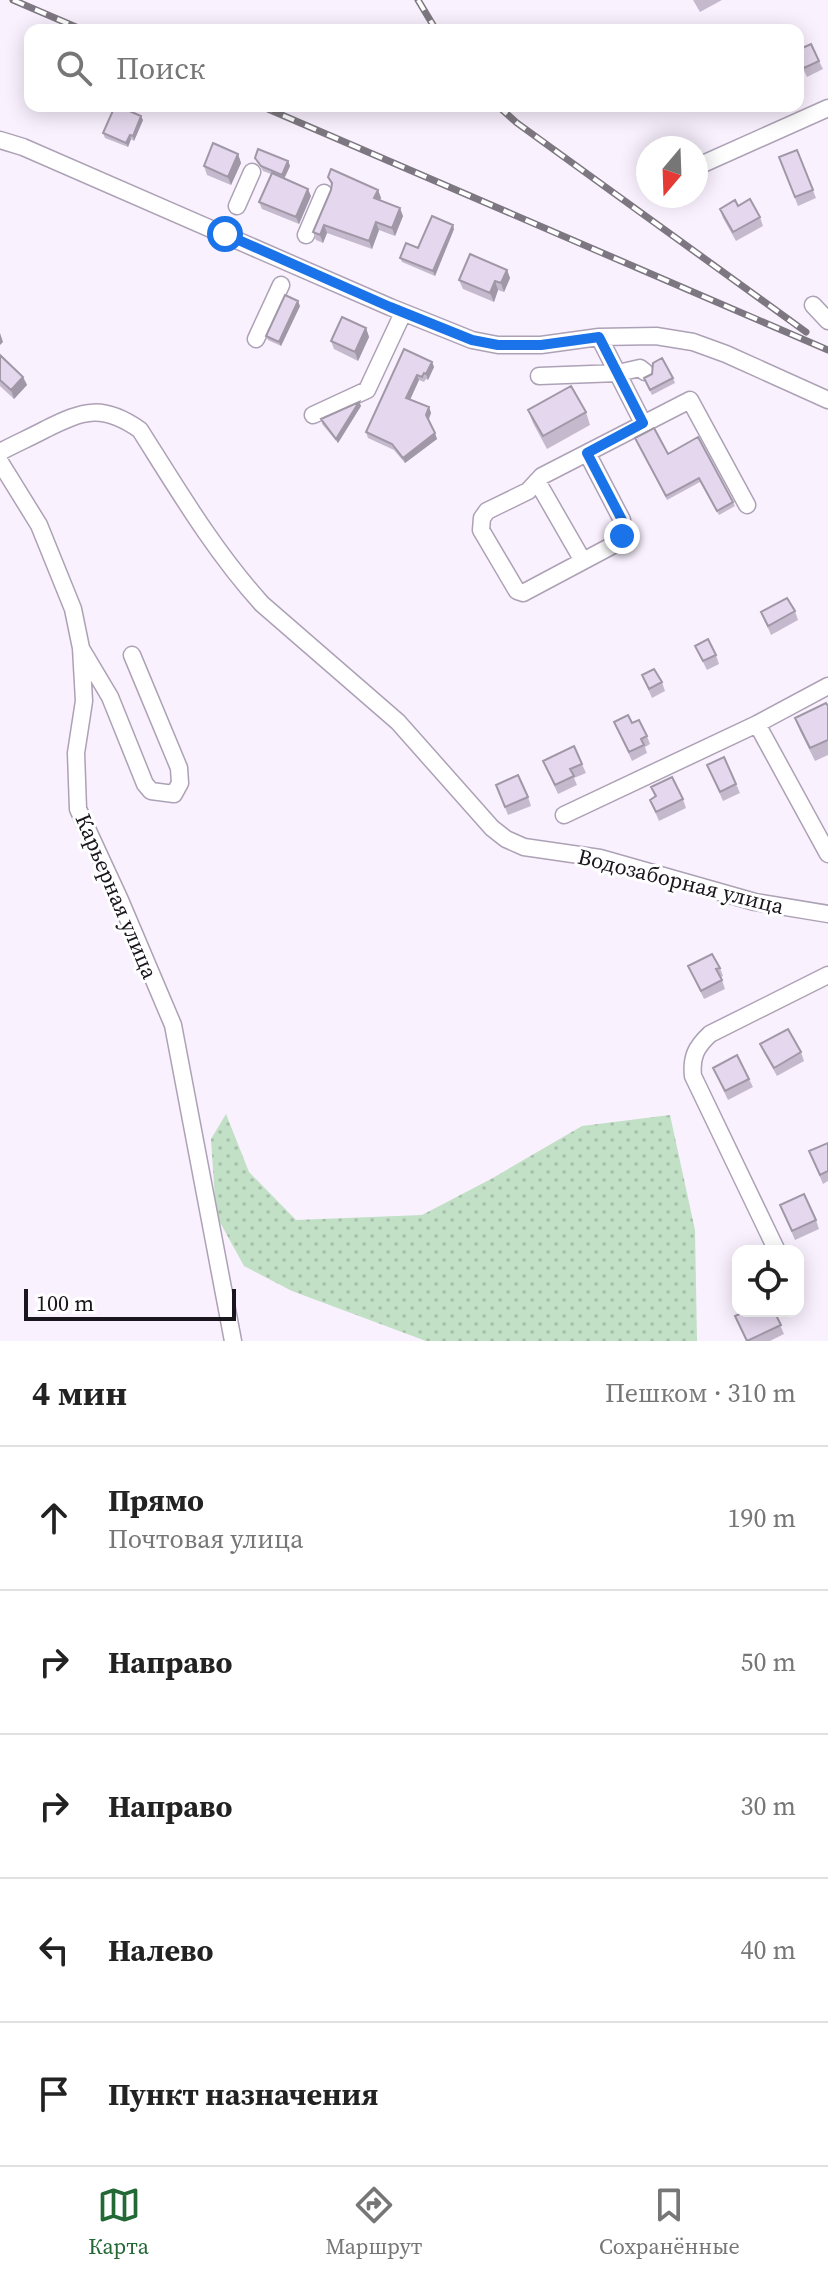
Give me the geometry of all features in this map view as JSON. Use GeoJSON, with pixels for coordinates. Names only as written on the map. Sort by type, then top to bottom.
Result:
{"type":"FeatureCollection","features":[{"type":"Feature","properties":{"kind":"street"},"geometry":{"type":"LineString","coordinates":[[708,162],[828,108]]}},
{"type":"Feature","properties":{"kind":"street"},"geometry":{"type":"LineString","coordinates":[[0,140],[23,147],[403,313],[472,340],[498,345],[541,345],[599,337],[656,336],[693,342],[828,400]]}},
{"type":"Feature","properties":{"kind":"street"},"geometry":{"type":"LineString","coordinates":[[237,206],[252,172]]}},
{"type":"Feature","properties":{"kind":"street"},"geometry":{"type":"LineString","coordinates":[[306,235],[324,193]]}},
{"type":"Feature","properties":{"kind":"street"},"geometry":{"type":"LineString","coordinates":[[256,339],[281,285]]}},
{"type":"Feature","properties":{"kind":"street"},"geometry":{"type":"LineString","coordinates":[[813,305],[828,321]]}},
{"type":"Feature","properties":{"kind":"street"},"geometry":{"type":"LineString","coordinates":[[313,415],[367,390],[403,313]]}},
{"type":"Feature","properties":{"kind":"street"},"geometry":{"type":"LineString","coordinates":[[599,337],[643,423]]}},
{"type":"Feature","properties":{"kind":"street"},"geometry":{"type":"LineString","coordinates":[[539,376],[618,373],[640,368],[645,372]]}},
{"type":"Feature","properties":{"kind":"street"},"geometry":{"type":"LineString","coordinates":[[587,453],[622,520],[622,536],[617,543],[523,593],[517,591],[481,530],[482,518],[487,511],[528,491],[542,476],[690,400],[747,505]]}},
{"type":"Feature","properties":{"kind":"street","name":"Водозаборная улица"},"geometry":{"type":"LineString","coordinates":[[0,452],[74,415],[92,412],[127,421],[140,430],[207,535],[262,604],[398,722],[492,828],[506,839],[524,847],[600,858],[755,902],[828,914]]}},
{"type":"Feature","properties":{"kind":"street","name":"Карьерная улица"},"geometry":{"type":"LineString","coordinates":[[0,462],[39,525],[73,609],[81,648],[84,701],[76,753],[78,809],[173,1025],[233,1341]]}},
{"type":"Feature","properties":{"kind":"street"},"geometry":{"type":"LineString","coordinates":[[537,481],[583,561]]}},
{"type":"Feature","properties":{"kind":"street"},"geometry":{"type":"LineString","coordinates":[[81,648],[110,697],[145,784],[151,791],[174,794],[180,783],[179,768],[132,655]]}},
{"type":"Feature","properties":{"kind":"street"},"geometry":{"type":"LineString","coordinates":[[564,815],[757,724],[828,686]]}},
{"type":"Feature","properties":{"kind":"street"},"geometry":{"type":"LineString","coordinates":[[757,724],[828,854]]}},
{"type":"Feature","properties":{"kind":"street"},"geometry":{"type":"LineString","coordinates":[[774,1245],[693,1076],[693,1055],[710,1034],[828,975]]}},
{"type":"Feature","properties":{"kind":"green space"},"geometry":{"type":"Polygon","coordinates":[[[226,1114],[249,1172],[296,1220],[422,1215],[582,1126],[670,1115],[695,1230],[697,1341],[426,1341],[292,1291],[244,1266],[216,1215],[211,1139],[226,1114]]]}},
{"type":"Feature","properties":{"kind":"building"},"geometry":{"type":"Polygon","coordinates":[[[811,44],[819,61],[804,68],[804,47],[811,44]]]}},
{"type":"Feature","properties":{"kind":"building"},"geometry":{"type":"Polygon","coordinates":[[[112,112],[132,112],[141,116],[133,136],[130,135],[126,143],[103,133],[112,112]]]}},
{"type":"Feature","properties":{"kind":"building"},"geometry":{"type":"Polygon","coordinates":[[[213,143],[238,154],[228,177],[204,166],[213,143]]]}},
{"type":"Feature","properties":{"kind":"building"},"geometry":{"type":"Polygon","coordinates":[[[258,149],[288,161],[282,175],[261,166],[255,158],[258,149]]]}},
{"type":"Feature","properties":{"kind":"building"},"geometry":{"type":"Polygon","coordinates":[[[797,150],[813,190],[795,197],[779,157],[797,150]]]}},
{"type":"Feature","properties":{"kind":"building"},"geometry":{"type":"Polygon","coordinates":[[[331,169],[378,190],[374,198],[400,208],[392,228],[376,222],[369,241],[324,225],[320,235],[313,232],[331,190],[332,183],[328,177],[331,169]]]}},
{"type":"Feature","properties":{"kind":"building"},"geometry":{"type":"Polygon","coordinates":[[[272,173],[308,189],[296,217],[259,202],[272,173]]]}},
{"type":"Feature","properties":{"kind":"building"},"geometry":{"type":"Polygon","coordinates":[[[750,199],[760,217],[733,232],[720,209],[735,200],[738,206],[750,199]]]}},
{"type":"Feature","properties":{"kind":"building"},"geometry":{"type":"Polygon","coordinates":[[[432,216],[453,225],[433,271],[400,258],[406,243],[418,248],[432,216]]]}},
{"type":"Feature","properties":{"kind":"building"},"geometry":{"type":"Polygon","coordinates":[[[470,254],[507,270],[501,283],[495,281],[490,293],[459,280],[470,254]]]}},
{"type":"Feature","properties":{"kind":"building"},"geometry":{"type":"Polygon","coordinates":[[[285,295],[298,301],[279,342],[266,336],[285,295]]]}},
{"type":"Feature","properties":{"kind":"building"},"geometry":{"type":"Polygon","coordinates":[[[342,317],[366,328],[355,352],[331,341],[342,317]]]}},
{"type":"Feature","properties":{"kind":"building"},"geometry":{"type":"Polygon","coordinates":[[[404,349],[432,362],[426,374],[422,377],[417,375],[406,398],[429,407],[426,415],[435,433],[403,458],[392,444],[366,432],[404,349]]]}},
{"type":"Feature","properties":{"kind":"building"},"geometry":{"type":"Polygon","coordinates":[[[0,355],[23,377],[11,390],[0,380],[0,355]]]}},
{"type":"Feature","properties":{"kind":"building"},"geometry":{"type":"Polygon","coordinates":[[[662,358],[673,378],[650,390],[644,378],[652,374],[653,363],[662,358]]]}},
{"type":"Feature","properties":{"kind":"building"},"geometry":{"type":"Polygon","coordinates":[[[571,386],[586,412],[543,436],[528,410],[571,386]]]}},
{"type":"Feature","properties":{"kind":"building"},"geometry":{"type":"Polygon","coordinates":[[[359,402],[336,439],[321,419],[359,402]]]}},
{"type":"Feature","properties":{"kind":"building"},"geometry":{"type":"Polygon","coordinates":[[[654,428],[668,454],[698,437],[733,502],[717,511],[699,478],[666,496],[635,438],[654,428]]]}},
{"type":"Feature","properties":{"kind":"building"},"geometry":{"type":"Polygon","coordinates":[[[787,598],[795,611],[768,626],[761,612],[787,598]]]}},
{"type":"Feature","properties":{"kind":"building"},"geometry":{"type":"Polygon","coordinates":[[[708,639],[716,655],[703,661],[695,646],[708,639]]]}},
{"type":"Feature","properties":{"kind":"building"},"geometry":{"type":"Polygon","coordinates":[[[654,669],[662,682],[649,689],[642,675],[654,669]]]}},
{"type":"Feature","properties":{"kind":"building"},"geometry":{"type":"Polygon","coordinates":[[[826,703],[828,740],[810,748],[795,718],[826,703]]]}},
{"type":"Feature","properties":{"kind":"building"},"geometry":{"type":"Polygon","coordinates":[[[628,715],[632,723],[639,720],[647,736],[641,739],[644,745],[629,752],[614,722],[628,715]]]}},
{"type":"Feature","properties":{"kind":"building"},"geometry":{"type":"Polygon","coordinates":[[[574,746],[582,764],[570,769],[574,776],[555,785],[543,761],[574,746]]]}},
{"type":"Feature","properties":{"kind":"building"},"geometry":{"type":"Polygon","coordinates":[[[724,757],[736,784],[720,792],[707,765],[724,757]]]}},
{"type":"Feature","properties":{"kind":"building"},"geometry":{"type":"Polygon","coordinates":[[[518,775],[528,797],[505,807],[496,785],[518,775]]]}},
{"type":"Feature","properties":{"kind":"building"},"geometry":{"type":"Polygon","coordinates":[[[672,777],[683,799],[656,812],[650,800],[656,796],[651,787],[672,777]]]}},
{"type":"Feature","properties":{"kind":"building"},"geometry":{"type":"Polygon","coordinates":[[[712,954],[720,968],[716,969],[722,980],[701,991],[688,966],[712,954]]]}},
{"type":"Feature","properties":{"kind":"building"},"geometry":{"type":"Polygon","coordinates":[[[788,1029],[801,1052],[774,1068],[760,1044],[788,1029]]]}},
{"type":"Feature","properties":{"kind":"building"},"geometry":{"type":"Polygon","coordinates":[[[737,1055],[749,1079],[725,1091],[713,1068],[737,1055]]]}},
{"type":"Feature","properties":{"kind":"building"},"geometry":{"type":"Polygon","coordinates":[[[828,1143],[828,1171],[820,1175],[809,1151],[828,1143]]]}},
{"type":"Feature","properties":{"kind":"building"},"geometry":{"type":"Polygon","coordinates":[[[804,1194],[816,1220],[792,1231],[780,1205],[804,1194]]]}},
{"type":"Feature","properties":{"kind":"building"},"geometry":{"type":"Polygon","coordinates":[[[735,1317],[777,1317],[781,1325],[747,1341],[735,1317]]]}},
{"type":"Feature","properties":{"kind":"railway"},"geometry":{"type":"LineString","coordinates":[[13,0],[69,24]]}},
{"type":"Feature","properties":{"kind":"railway"},"geometry":{"type":"LineString","coordinates":[[418,0],[432,24]]}},
{"type":"Feature","properties":{"kind":"railway"},"geometry":{"type":"LineString","coordinates":[[275,112],[828,350]]}},
{"type":"Feature","properties":{"kind":"railway"},"geometry":{"type":"LineString","coordinates":[[505,112],[806,332]]}},
{"type":"Feature","properties":{"kind":"route"},"geometry":{"type":"LineString","coordinates":[[225,234],[472,340],[498,345],[541,345],[599,337],[643,423],[587,453],[622,520],[622,536]]}}]}
